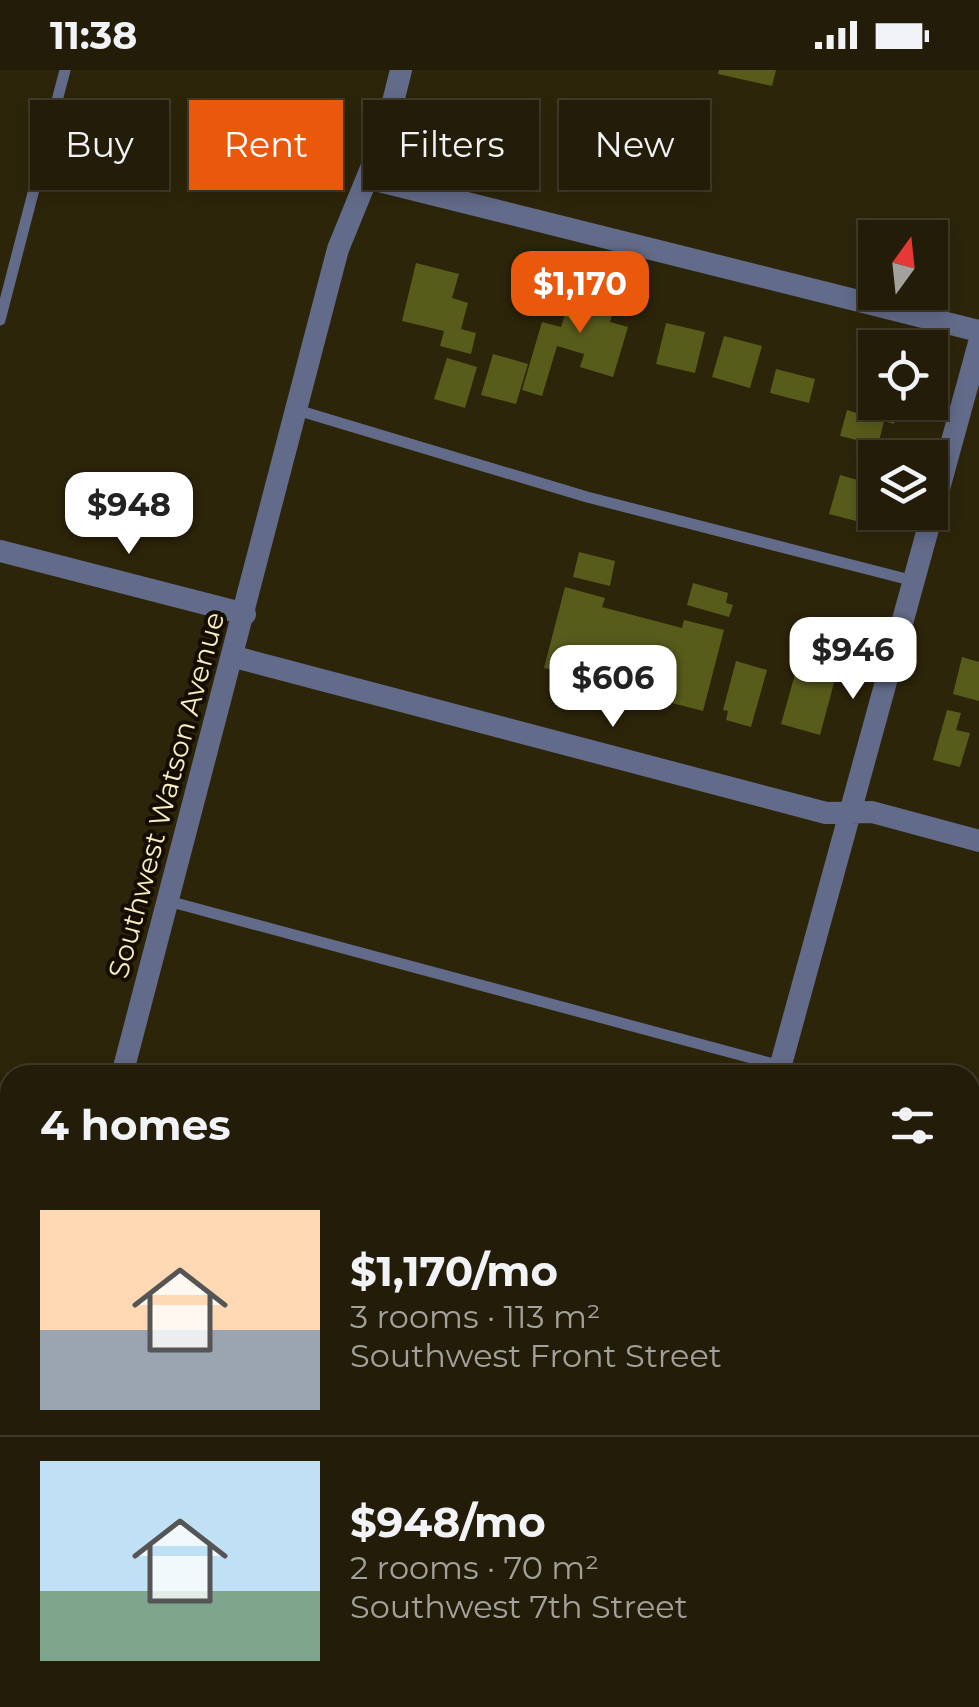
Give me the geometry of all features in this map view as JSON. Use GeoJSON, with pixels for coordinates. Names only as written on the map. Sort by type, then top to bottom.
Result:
{"type":"FeatureCollection","features":[{"type":"Feature","properties":{"kind":"street","name":"Southwest Watson Avenue"},"geometry":{"type":"LineString","coordinates":[[393,100],[400,70]]}},
{"type":"Feature","properties":{"kind":"street","name":"Southwest Watson Avenue"},"geometry":{"type":"LineString","coordinates":[[125,1065],[235,657],[338,249],[363,188]]}},
{"type":"Feature","properties":{"kind":"street"},"geometry":{"type":"LineString","coordinates":[[415,190],[979,331]]}},
{"type":"Feature","properties":{"kind":"street"},"geometry":{"type":"LineString","coordinates":[[781,1065],[979,343]]}},
{"type":"Feature","properties":{"kind":"street"},"geometry":{"type":"LineString","coordinates":[[0,552],[245,614]]}},
{"type":"Feature","properties":{"kind":"street"},"geometry":{"type":"LineString","coordinates":[[235,657],[826,813],[872,812],[979,841]]}},
{"type":"Feature","properties":{"kind":"lane"},"geometry":{"type":"LineString","coordinates":[[0,320],[65,70]]}},
{"type":"Feature","properties":{"kind":"lane"},"geometry":{"type":"LineString","coordinates":[[297,410],[586,497],[914,581]]}},
{"type":"Feature","properties":{"kind":"lane"},"geometry":{"type":"LineString","coordinates":[[168,901],[762,1065]]}},
{"type":"Feature","properties":{"kind":"building"},"geometry":{"type":"Polygon","coordinates":[[[719,70],[776,70],[772,86],[718,74],[719,70]]]}},
{"type":"Feature","properties":{"kind":"building"},"geometry":{"type":"Polygon","coordinates":[[[416,263],[459,274],[452,298],[468,303],[461,329],[476,333],[471,354],[440,346],[444,331],[402,321],[416,263]]]}},
{"type":"Feature","properties":{"kind":"building"},"geometry":{"type":"Polygon","coordinates":[[[576,279],[619,292],[610,322],[628,327],[613,377],[580,367],[584,354],[557,346],[542,396],[522,390],[542,322],[561,327],[576,279]]]}},
{"type":"Feature","properties":{"kind":"building"},"geometry":{"type":"Polygon","coordinates":[[[666,323],[705,332],[695,373],[656,364],[666,323]]]}},
{"type":"Feature","properties":{"kind":"building"},"geometry":{"type":"Polygon","coordinates":[[[724,336],[762,346],[750,388],[712,377],[724,336]]]}},
{"type":"Feature","properties":{"kind":"building"},"geometry":{"type":"Polygon","coordinates":[[[493,354],[528,364],[516,404],[481,395],[493,354]]]}},
{"type":"Feature","properties":{"kind":"building"},"geometry":{"type":"Polygon","coordinates":[[[447,358],[477,367],[465,408],[434,399],[447,358]]]}},
{"type":"Feature","properties":{"kind":"building"},"geometry":{"type":"Polygon","coordinates":[[[776,369],[815,379],[809,403],[770,393],[776,369]]]}},
{"type":"Feature","properties":{"kind":"building"},"geometry":{"type":"Polygon","coordinates":[[[858,409],[858,420],[895,420],[894,424],[884,421],[879,440],[840,436],[847,410],[857,413],[858,409]]]}},
{"type":"Feature","properties":{"kind":"building"},"geometry":{"type":"Polygon","coordinates":[[[840,475],[858,480],[858,521],[829,514],[840,475]]]}},
{"type":"Feature","properties":{"kind":"building"},"geometry":{"type":"Polygon","coordinates":[[[579,552],[615,561],[610,586],[573,577],[579,552]]]}},
{"type":"Feature","properties":{"kind":"building"},"geometry":{"type":"Polygon","coordinates":[[[693,583],[728,593],[726,603],[733,605],[729,617],[687,605],[693,583]]]}},
{"type":"Feature","properties":{"kind":"building"},"geometry":{"type":"Polygon","coordinates":[[[565,587],[605,598],[602,607],[682,628],[684,620],[724,630],[703,711],[668,702],[671,692],[580,668],[578,677],[544,668],[565,587]]]}},
{"type":"Feature","properties":{"kind":"building"},"geometry":{"type":"Polygon","coordinates":[[[801,653],[839,664],[820,735],[781,724],[801,653]]]}},
{"type":"Feature","properties":{"kind":"building"},"geometry":{"type":"Polygon","coordinates":[[[962,657],[979,662],[979,701],[953,694],[962,657]]]}},
{"type":"Feature","properties":{"kind":"building"},"geometry":{"type":"Polygon","coordinates":[[[736,661],[767,670],[751,727],[726,720],[728,711],[723,710],[736,661]]]}},
{"type":"Feature","properties":{"kind":"building"},"geometry":{"type":"Polygon","coordinates":[[[947,710],[961,713],[956,730],[970,733],[960,767],[933,760],[947,710]]]}}]}
